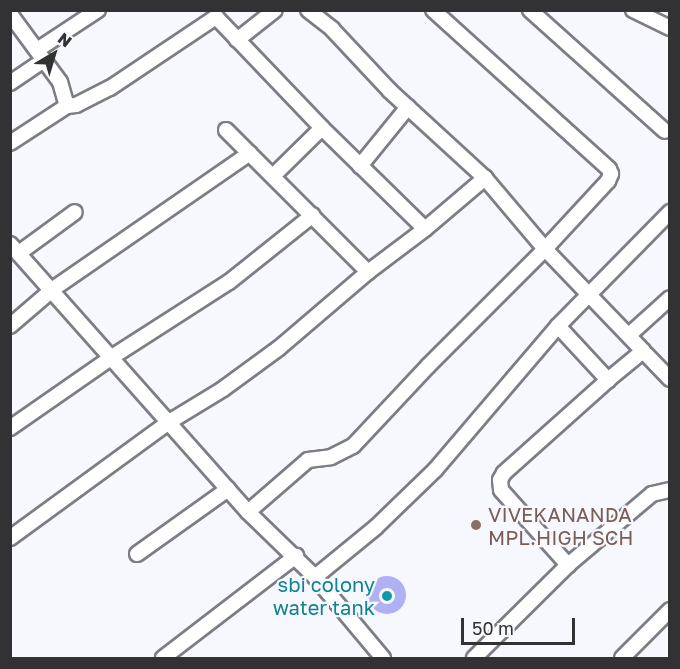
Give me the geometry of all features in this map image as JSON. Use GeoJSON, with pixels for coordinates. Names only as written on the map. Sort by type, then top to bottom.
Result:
{"type":"FeatureCollection","features":[{"type":"Feature","properties":{"kind":"street"},"geometry":{"type":"LineString","coordinates":[[10,83],[40,55],[98,10]]}},
{"type":"Feature","properties":{"kind":"street"},"geometry":{"type":"LineString","coordinates":[[237,40],[274,10]]}},
{"type":"Feature","properties":{"kind":"street"},"geometry":{"type":"LineString","coordinates":[[308,10],[332,29],[408,107],[485,178],[545,249],[630,335],[669,379]]}},
{"type":"Feature","properties":{"kind":"street"},"geometry":{"type":"LineString","coordinates":[[248,512],[308,460],[331,457],[353,446],[608,181],[609,169],[433,10]]}},
{"type":"Feature","properties":{"kind":"street"},"geometry":{"type":"LineString","coordinates":[[530,10],[665,131]]}},
{"type":"Feature","properties":{"kind":"street"},"geometry":{"type":"LineString","coordinates":[[633,10],[669,28]]}},
{"type":"Feature","properties":{"kind":"street"},"geometry":{"type":"LineString","coordinates":[[10,14],[60,82],[67,106]]}},
{"type":"Feature","properties":{"kind":"street"},"geometry":{"type":"LineString","coordinates":[[10,143],[67,106],[76,105],[110,88],[212,18],[220,19],[237,40],[322,128],[425,229]]}},
{"type":"Feature","properties":{"kind":"street"},"geometry":{"type":"LineString","coordinates":[[360,166],[408,107]]}},
{"type":"Feature","properties":{"kind":"street"},"geometry":{"type":"LineString","coordinates":[[274,175],[322,128]]}},
{"type":"Feature","properties":{"kind":"street"},"geometry":{"type":"LineString","coordinates":[[226,130],[274,175],[368,272]]}},
{"type":"Feature","properties":{"kind":"street"},"geometry":{"type":"LineString","coordinates":[[10,326],[53,289],[250,153]]}},
{"type":"Feature","properties":{"kind":"street"},"geometry":{"type":"LineString","coordinates":[[10,537],[169,422],[223,389],[279,348],[368,272],[425,229],[485,178]]}},
{"type":"Feature","properties":{"kind":"street"},"geometry":{"type":"LineString","coordinates":[[75,212],[15,248],[248,512],[273,538],[296,556],[315,577],[383,658]]}},
{"type":"Feature","properties":{"kind":"street"},"geometry":{"type":"LineString","coordinates":[[315,577],[376,527],[435,470],[558,326],[669,212]]}},
{"type":"Feature","properties":{"kind":"street"},"geometry":{"type":"LineString","coordinates":[[10,428],[112,357],[229,282],[313,216]]}},
{"type":"Feature","properties":{"kind":"street"},"geometry":{"type":"LineString","coordinates":[[630,335],[669,298]]}},
{"type":"Feature","properties":{"kind":"street"},"geometry":{"type":"LineString","coordinates":[[558,326],[608,380]]}},
{"type":"Feature","properties":{"kind":"street"},"geometry":{"type":"LineString","coordinates":[[568,565],[501,489],[500,480],[504,473],[644,351]]}},
{"type":"Feature","properties":{"kind":"street"},"geometry":{"type":"LineString","coordinates":[[137,554],[228,489]]}},
{"type":"Feature","properties":{"kind":"street"},"geometry":{"type":"LineString","coordinates":[[474,658],[568,565],[652,494],[669,490]]}},
{"type":"Feature","properties":{"kind":"street"},"geometry":{"type":"LineString","coordinates":[[163,658],[296,556]]}},
{"type":"Feature","properties":{"kind":"street"},"geometry":{"type":"LineString","coordinates":[[622,658],[669,610]]}},
{"type":"Feature","properties":{"kind":"building","name":"sbi colony water tank"},"geometry":{"type":"Polygon","coordinates":[[[387,576],[400,582],[406,595],[400,608],[387,614],[374,608],[368,595],[374,582],[387,576]]]}},
{"type":"Feature","properties":{"kind":"place","name":"VIVEKANANDA MPL.HIGH SCH"},"geometry":{"type":"Point","coordinates":[476,525]}},
{"type":"Feature","properties":{"kind":"place","name":"sbi colony water tank"},"geometry":{"type":"Point","coordinates":[387,596]}}]}
